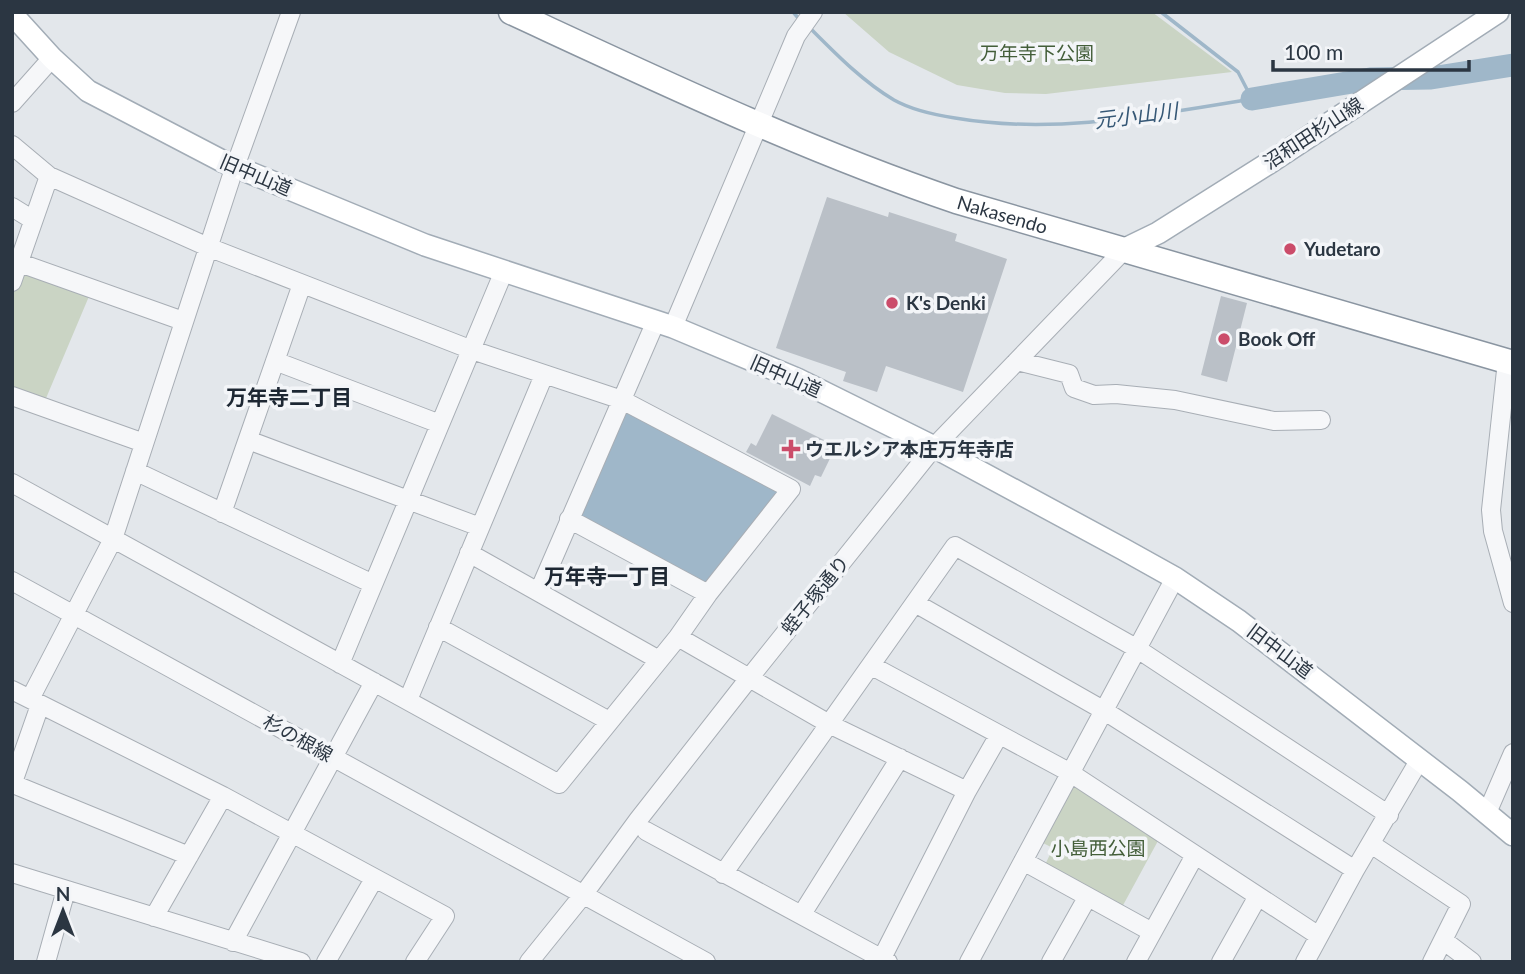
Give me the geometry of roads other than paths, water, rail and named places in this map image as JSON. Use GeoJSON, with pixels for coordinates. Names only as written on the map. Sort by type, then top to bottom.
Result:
{"type":"FeatureCollection","features":[{"type":"Feature","properties":{"kind":"highway","name":"Nakasendo"},"geometry":{"type":"LineString","coordinates":[[511,12],[758,126],[898,181],[956,201],[1510,362]]}},
{"type":"Feature","properties":{"kind":"main road","name":"沼和田杉山線"},"geometry":{"type":"LineString","coordinates":[[1125,249],[1158,233],[1498,12]]}},
{"type":"Feature","properties":{"kind":"main road","name":"旧中山道"},"geometry":{"type":"LineString","coordinates":[[12,14],[52,58],[88,91],[123,112],[235,167],[425,245],[665,324],[797,379],[934,447],[1175,578],[1294,662],[1513,835]]}},
{"type":"Feature","properties":{"kind":"street"},"geometry":{"type":"LineString","coordinates":[[189,856],[12,785],[35,702],[74,614],[113,539],[183,321],[290,12]]}},
{"type":"Feature","properties":{"kind":"street"},"geometry":{"type":"LineString","coordinates":[[539,591],[622,400],[665,324],[799,32],[813,12]]}},
{"type":"Feature","properties":{"kind":"street"},"geometry":{"type":"LineString","coordinates":[[12,103],[52,58]]}},
{"type":"Feature","properties":{"kind":"street"},"geometry":{"type":"LineString","coordinates":[[12,145],[50,176],[208,247],[472,350],[622,400],[791,489],[708,594],[678,637],[558,784],[12,483]]}},
{"type":"Feature","properties":{"kind":"street"},"geometry":{"type":"LineString","coordinates":[[12,282],[50,176]]}},
{"type":"Feature","properties":{"kind":"street"},"geometry":{"type":"LineString","coordinates":[[12,207],[33,220]]}},
{"type":"Feature","properties":{"kind":"street","name":"蛭子塚通り"},"geometry":{"type":"LineString","coordinates":[[529,962],[750,677],[934,447],[1125,249]]}},
{"type":"Feature","properties":{"kind":"street"},"geometry":{"type":"LineString","coordinates":[[19,263],[183,321]]}},
{"type":"Feature","properties":{"kind":"street"},"geometry":{"type":"LineString","coordinates":[[340,664],[504,271]]}},
{"type":"Feature","properties":{"kind":"street"},"geometry":{"type":"LineString","coordinates":[[222,513],[302,284]]}},
{"type":"Feature","properties":{"kind":"street"},"geometry":{"type":"LineString","coordinates":[[1017,361],[1069,374],[1074,388],[1094,395],[1116,394],[1175,400],[1274,421],[1321,420]]}},
{"type":"Feature","properties":{"kind":"street"},"geometry":{"type":"LineString","coordinates":[[275,362],[440,424]]}},
{"type":"Feature","properties":{"kind":"street"},"geometry":{"type":"LineString","coordinates":[[1510,362],[1491,510],[1493,531],[1513,603]]}},
{"type":"Feature","properties":{"kind":"street"},"geometry":{"type":"LineString","coordinates":[[408,700],[544,374]]}},
{"type":"Feature","properties":{"kind":"street"},"geometry":{"type":"LineString","coordinates":[[12,396],[145,443]]}},
{"type":"Feature","properties":{"kind":"street"},"geometry":{"type":"LineString","coordinates":[[248,440],[480,527]]}},
{"type":"Feature","properties":{"kind":"street"},"geometry":{"type":"LineString","coordinates":[[135,471],[373,584]]}},
{"type":"Feature","properties":{"kind":"street"},"geometry":{"type":"LineString","coordinates":[[569,519],[708,594]]}},
{"type":"Feature","properties":{"kind":"street"},"geometry":{"type":"LineString","coordinates":[[723,874],[956,546],[1136,648],[1389,815]]}},
{"type":"Feature","properties":{"kind":"street"},"geometry":{"type":"LineString","coordinates":[[469,553],[659,660]]}},
{"type":"Feature","properties":{"kind":"street"},"geometry":{"type":"LineString","coordinates":[[969,962],[1175,578]]}},
{"type":"Feature","properties":{"kind":"street","name":"杉の根線"},"geometry":{"type":"LineString","coordinates":[[12,580],[706,962]]}},
{"type":"Feature","properties":{"kind":"street"},"geometry":{"type":"LineString","coordinates":[[915,603],[1103,710],[1355,870]]}},
{"type":"Feature","properties":{"kind":"street"},"geometry":{"type":"LineString","coordinates":[[438,627],[608,721]]}},
{"type":"Feature","properties":{"kind":"street"},"geometry":{"type":"LineString","coordinates":[[678,637],[831,725],[967,791]]}},
{"type":"Feature","properties":{"kind":"street"},"geometry":{"type":"LineString","coordinates":[[872,666],[1069,772],[1318,936]]}},
{"type":"Feature","properties":{"kind":"street"},"geometry":{"type":"LineString","coordinates":[[233,942],[374,682]]}},
{"type":"Feature","properties":{"kind":"street"},"geometry":{"type":"LineString","coordinates":[[12,691],[223,796],[445,916],[415,962]]}},
{"type":"Feature","properties":{"kind":"street"},"geometry":{"type":"LineString","coordinates":[[646,831],[885,960],[967,791],[999,735]]}},
{"type":"Feature","properties":{"kind":"street"},"geometry":{"type":"LineString","coordinates":[[1487,813],[1513,753]]}},
{"type":"Feature","properties":{"kind":"street"},"geometry":{"type":"LineString","coordinates":[[802,914],[900,758]]}},
{"type":"Feature","properties":{"kind":"street"},"geometry":{"type":"LineString","coordinates":[[1306,962],[1355,870],[1420,760]]}},
{"type":"Feature","properties":{"kind":"street"},"geometry":{"type":"LineString","coordinates":[[154,917],[223,796]]}},
{"type":"Feature","properties":{"kind":"street"},"geometry":{"type":"LineString","coordinates":[[1371,844],[1461,904],[1432,962]]}},
{"type":"Feature","properties":{"kind":"street"},"geometry":{"type":"LineString","coordinates":[[1136,962],[1195,855]]}},
{"type":"Feature","properties":{"kind":"street"},"geometry":{"type":"LineString","coordinates":[[1023,861],[1152,932]]}},
{"type":"Feature","properties":{"kind":"street"},"geometry":{"type":"LineString","coordinates":[[12,873],[301,962]]}},
{"type":"Feature","properties":{"kind":"street"},"geometry":{"type":"LineString","coordinates":[[326,962],[374,878]]}},
{"type":"Feature","properties":{"kind":"street"},"geometry":{"type":"LineString","coordinates":[[46,962],[65,890]]}},
{"type":"Feature","properties":{"kind":"street"},"geometry":{"type":"LineString","coordinates":[[1221,962],[1258,896]]}},
{"type":"Feature","properties":{"kind":"street"},"geometry":{"type":"LineString","coordinates":[[1051,962],[1087,898]]}},
{"type":"Feature","properties":{"kind":"street"},"geometry":{"type":"LineString","coordinates":[[1443,940],[1472,962]]}},
{"type":"Feature","properties":{"kind":"water"},"geometry":{"type":"Polygon","coordinates":[[[628,410],[778,487],[780,494],[710,583],[698,585],[579,519],[622,411],[628,410]]]}},
{"type":"Feature","properties":{"kind":"waterway","name":"元小山川"},"geometry":{"type":"LineString","coordinates":[[793,12],[800,20]]}},
{"type":"Feature","properties":{"kind":"waterway","name":"元小山川"},"geometry":{"type":"LineString","coordinates":[[809,27],[849,66],[894,100],[908,107],[947,117],[992,123],[1066,124],[1141,117],[1252,99],[1238,72],[1161,12]]}},
{"type":"Feature","properties":{"kind":"waterway","name":"元小山川"},"geometry":{"type":"LineString","coordinates":[[1252,99],[1370,79],[1431,78],[1513,65]]}},
{"type":"Feature","properties":{"kind":"place","name":"Yudetaro"},"geometry":{"type":"Point","coordinates":[1290,249]}},
{"type":"Feature","properties":{"kind":"place","name":"K's Denki"},"geometry":{"type":"Point","coordinates":[892,303]}},
{"type":"Feature","properties":{"kind":"place","name":"Book Off"},"geometry":{"type":"Point","coordinates":[1224,339]}},
{"type":"Feature","properties":{"kind":"place","name":"ウエルシア本庄万年寺店"},"geometry":{"type":"Point","coordinates":[791,449]}},
{"type":"Feature","properties":{"kind":"district","name":"万年寺二丁目"},"geometry":{"type":"Point","coordinates":[289,398]}},
{"type":"Feature","properties":{"kind":"district","name":"万年寺一丁目"},"geometry":{"type":"Point","coordinates":[607,577]}},
{"type":"Feature","properties":{"kind":"park label","name":"万年寺下公園"},"geometry":{"type":"Point","coordinates":[1037,53]}},
{"type":"Feature","properties":{"kind":"park label","name":"小島西公園"},"geometry":{"type":"Point","coordinates":[1098,848]}}]}
